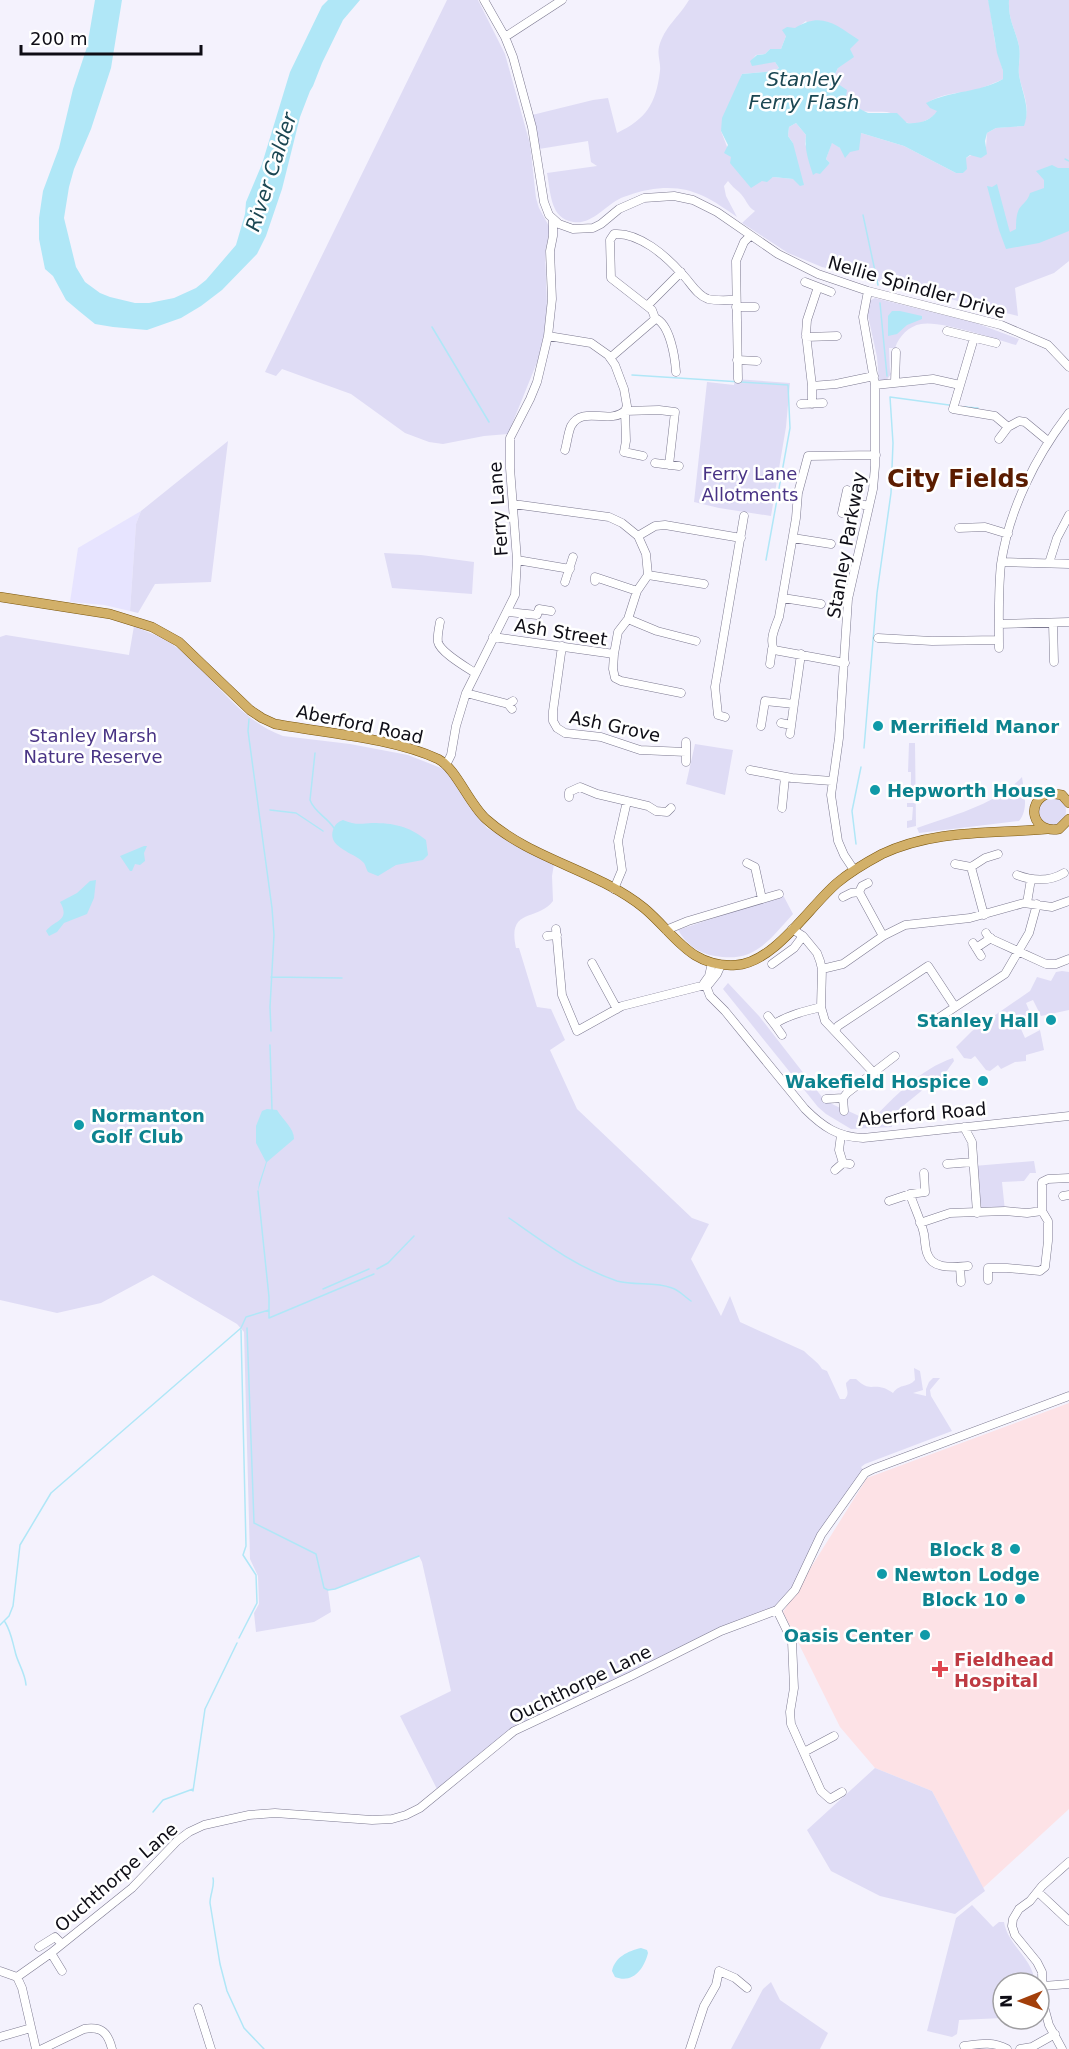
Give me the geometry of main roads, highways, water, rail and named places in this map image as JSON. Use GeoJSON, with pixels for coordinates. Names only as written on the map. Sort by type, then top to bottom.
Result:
{"type":"FeatureCollection","features":[{"type":"Feature","properties":{"kind":"main road","name":"Aberford Road"},"geometry":{"type":"LineString","coordinates":[[0,597],[110,614],[152,627],[179,642],[250,710],[262,718],[275,724],[402,746],[440,760],[446,765],[473,806],[496,827],[521,844],[614,889],[642,907],[687,952],[717,964],[738,965],[755,960],[774,947],[819,900],[854,870],[881,854],[940,836],[1013,831]]}},
{"type":"Feature","properties":{"kind":"main road"},"geometry":{"type":"LineString","coordinates":[[1013,831],[1024,826],[1034,813],[1036,802],[1041,796],[1069,787]]}},
{"type":"Feature","properties":{"kind":"main road"},"geometry":{"type":"LineString","coordinates":[[1056,793],[1065,798],[1069,804]]}},
{"type":"Feature","properties":{"kind":"main road"},"geometry":{"type":"LineString","coordinates":[[1034,813],[1037,822],[1069,836]]}},
{"type":"Feature","properties":{"kind":"main road"},"geometry":{"type":"LineString","coordinates":[[1013,831],[1062,827],[1069,819]]}},
{"type":"Feature","properties":{"kind":"water","name":"River Calder"},"geometry":{"type":"Polygon","coordinates":[[[95,0],[122,0],[111,68],[91,129],[74,169],[64,218],[76,267],[85,282],[110,297],[135,303],[149,303],[174,298],[196,288],[206,280],[236,245],[246,202],[262,164],[290,72],[322,6],[328,0],[360,0],[343,20],[310,91],[300,117],[282,189],[266,236],[257,254],[222,290],[201,306],[181,318],[147,330],[95,324],[79,311],[66,300],[53,276],[45,269],[39,239],[43,191],[59,148],[73,89],[87,47],[95,0]]]}},
{"type":"Feature","properties":{"kind":"water","name":"Stanley Ferry Flash"},"geometry":{"type":"Polygon","coordinates":[[[988,0],[1009,0],[1011,19],[1020,50],[1019,75],[1027,113],[1024,126],[996,128],[987,133],[985,141],[987,154],[981,158],[970,155],[966,158],[967,169],[963,173],[956,173],[904,146],[861,133],[859,150],[850,152],[845,158],[840,148],[832,143],[826,159],[830,163],[820,174],[813,175],[806,150],[806,135],[796,123],[789,127],[788,136],[793,143],[804,185],[800,186],[793,179],[773,177],[751,188],[730,163],[731,157],[724,153],[728,145],[721,131],[722,118],[742,74],[774,71],[779,68],[775,62],[752,66],[750,61],[770,49],[781,49],[786,36],[782,30],[821,20],[836,25],[859,40],[850,49],[854,57],[838,68],[834,76],[838,84],[847,90],[846,97],[850,104],[868,113],[897,113],[907,123],[915,123],[928,119],[937,111],[926,103],[994,84],[1003,79],[988,0]]]}},
{"type":"Feature","properties":{"kind":"water"},"geometry":{"type":"Polygon","coordinates":[[[1052,165],[1058,168],[1069,168],[1069,231],[1039,243],[1006,249],[987,186],[992,187],[997,184],[1010,232],[1016,229],[1019,209],[1030,193],[1044,188],[1044,180],[1036,171],[1052,165]]]}},
{"type":"Feature","properties":{"kind":"water"},"geometry":{"type":"Polygon","coordinates":[[[892,311],[922,316],[922,319],[907,325],[897,334],[888,336],[888,316],[892,311]]]}},
{"type":"Feature","properties":{"kind":"water"},"geometry":{"type":"Polygon","coordinates":[[[343,820],[358,824],[387,824],[407,828],[426,840],[428,855],[423,860],[396,865],[378,876],[368,872],[360,859],[343,850],[334,841],[332,836],[334,828],[343,820]]]}},
{"type":"Feature","properties":{"kind":"water"},"geometry":{"type":"Polygon","coordinates":[[[147,846],[144,853],[145,861],[140,865],[135,864],[130,871],[120,856],[147,846]]]}},
{"type":"Feature","properties":{"kind":"water"},"geometry":{"type":"Polygon","coordinates":[[[96,880],[94,898],[87,914],[64,923],[57,932],[49,936],[46,931],[63,917],[60,902],[77,893],[90,881],[96,880]]]}},
{"type":"Feature","properties":{"kind":"water"},"geometry":{"type":"Polygon","coordinates":[[[277,1110],[290,1128],[294,1139],[267,1162],[258,1191],[266,1162],[256,1143],[256,1126],[262,1111],[277,1110]]]}},
{"type":"Feature","properties":{"kind":"water"},"geometry":{"type":"Polygon","coordinates":[[[641,1948],[647,1950],[648,1953],[637,1974],[621,1979],[615,1977],[612,1971],[619,1958],[641,1948]]]}},
{"type":"Feature","properties":{"kind":"waterway"},"geometry":{"type":"LineString","coordinates":[[1065,159],[1069,161]]}},
{"type":"Feature","properties":{"kind":"waterway"},"geometry":{"type":"LineString","coordinates":[[863,215],[878,285]]}},
{"type":"Feature","properties":{"kind":"waterway"},"geometry":{"type":"LineString","coordinates":[[880,303],[887,376]]}},
{"type":"Feature","properties":{"kind":"waterway"},"geometry":{"type":"LineString","coordinates":[[432,327],[489,422]]}},
{"type":"Feature","properties":{"kind":"waterway"},"geometry":{"type":"LineString","coordinates":[[632,375],[788,385],[790,428],[766,560]]}},
{"type":"Feature","properties":{"kind":"waterway"},"geometry":{"type":"LineString","coordinates":[[864,748],[877,593],[891,493],[893,443],[890,397],[949,405]]}},
{"type":"Feature","properties":{"kind":"waterway"},"geometry":{"type":"LineString","coordinates":[[964,407],[978,408]]}},
{"type":"Feature","properties":{"kind":"waterway"},"geometry":{"type":"LineString","coordinates":[[249,719],[248,731],[274,935],[271,1031]]}},
{"type":"Feature","properties":{"kind":"waterway"},"geometry":{"type":"LineString","coordinates":[[315,753],[310,800],[314,808],[334,828]]}},
{"type":"Feature","properties":{"kind":"waterway"},"geometry":{"type":"LineString","coordinates":[[856,844],[852,811],[861,767]]}},
{"type":"Feature","properties":{"kind":"waterway"},"geometry":{"type":"LineString","coordinates":[[270,810],[296,813],[323,831]]}},
{"type":"Feature","properties":{"kind":"waterway"},"geometry":{"type":"LineString","coordinates":[[271,977],[342,978]]}},
{"type":"Feature","properties":{"kind":"waterway"},"geometry":{"type":"LineString","coordinates":[[270,1045],[272,1110]]}},
{"type":"Feature","properties":{"kind":"waterway"},"geometry":{"type":"LineString","coordinates":[[258,1191],[269,1297],[269,1318],[374,1274]]}},
{"type":"Feature","properties":{"kind":"waterway"},"geometry":{"type":"LineString","coordinates":[[509,1218],[588,1269],[617,1281],[665,1286],[677,1290],[691,1301]]}},
{"type":"Feature","properties":{"kind":"waterway"},"geometry":{"type":"LineString","coordinates":[[377,1269],[388,1263],[414,1236]]}},
{"type":"Feature","properties":{"kind":"waterway"},"geometry":{"type":"LineString","coordinates":[[323,1289],[369,1269]]}},
{"type":"Feature","properties":{"kind":"waterway"},"geometry":{"type":"LineString","coordinates":[[0,1625],[9,1616],[13,1606],[20,1545],[51,1493],[241,1328],[246,1317],[269,1310]]}},
{"type":"Feature","properties":{"kind":"waterway"},"geometry":{"type":"LineString","coordinates":[[247,1328],[254,1523],[316,1554],[324,1588],[328,1590],[419,1556]]}},
{"type":"Feature","properties":{"kind":"waterway"},"geometry":{"type":"LineString","coordinates":[[239,1638],[257,1603],[256,1575],[243,1555],[246,1546],[241,1330]]}},
{"type":"Feature","properties":{"kind":"waterway"},"geometry":{"type":"LineString","coordinates":[[5,1622],[26,1685]]}},
{"type":"Feature","properties":{"kind":"waterway"},"geometry":{"type":"LineString","coordinates":[[193,1791],[205,1709],[237,1643]]}},
{"type":"Feature","properties":{"kind":"waterway"},"geometry":{"type":"LineString","coordinates":[[153,1812],[163,1800],[193,1789]]}},
{"type":"Feature","properties":{"kind":"waterway"},"geometry":{"type":"LineString","coordinates":[[213,1878],[210,1903],[227,1991],[244,2028],[264,2049]]}},
{"type":"Feature","properties":{"kind":"place","name":"Merrifield Manor"},"geometry":{"type":"Point","coordinates":[878,726]}},
{"type":"Feature","properties":{"kind":"place","name":"Hepworth House"},"geometry":{"type":"Point","coordinates":[875,790]}},
{"type":"Feature","properties":{"kind":"place","name":"Stanley Hall"},"geometry":{"type":"Point","coordinates":[1051,1020]}},
{"type":"Feature","properties":{"kind":"place","name":"Wakefield Hospice"},"geometry":{"type":"Point","coordinates":[983,1081]}},
{"type":"Feature","properties":{"kind":"place","name":"Normanton Golf Club"},"geometry":{"type":"Point","coordinates":[79,1125]}},
{"type":"Feature","properties":{"kind":"place","name":"Block 8"},"geometry":{"type":"Point","coordinates":[1015,1549]}},
{"type":"Feature","properties":{"kind":"place","name":"Newton Lodge"},"geometry":{"type":"Point","coordinates":[882,1574]}},
{"type":"Feature","properties":{"kind":"place","name":"Block 10"},"geometry":{"type":"Point","coordinates":[1020,1599]}},
{"type":"Feature","properties":{"kind":"place","name":"Oasis Center"},"geometry":{"type":"Point","coordinates":[925,1635]}},
{"type":"Feature","properties":{"kind":"place","name":"Fieldhead Hospital"},"geometry":{"type":"Point","coordinates":[940,1669]}},
{"type":"Feature","properties":{"kind":"district","name":"City Fields"},"geometry":{"type":"Point","coordinates":[958,479]}},
{"type":"Feature","properties":{"kind":"park label","name":"Ferry Lane Allotments"},"geometry":{"type":"Point","coordinates":[750,483]}},
{"type":"Feature","properties":{"kind":"park label","name":"Stanley Marsh Nature Reserve"},"geometry":{"type":"Point","coordinates":[93,745]}}]}
